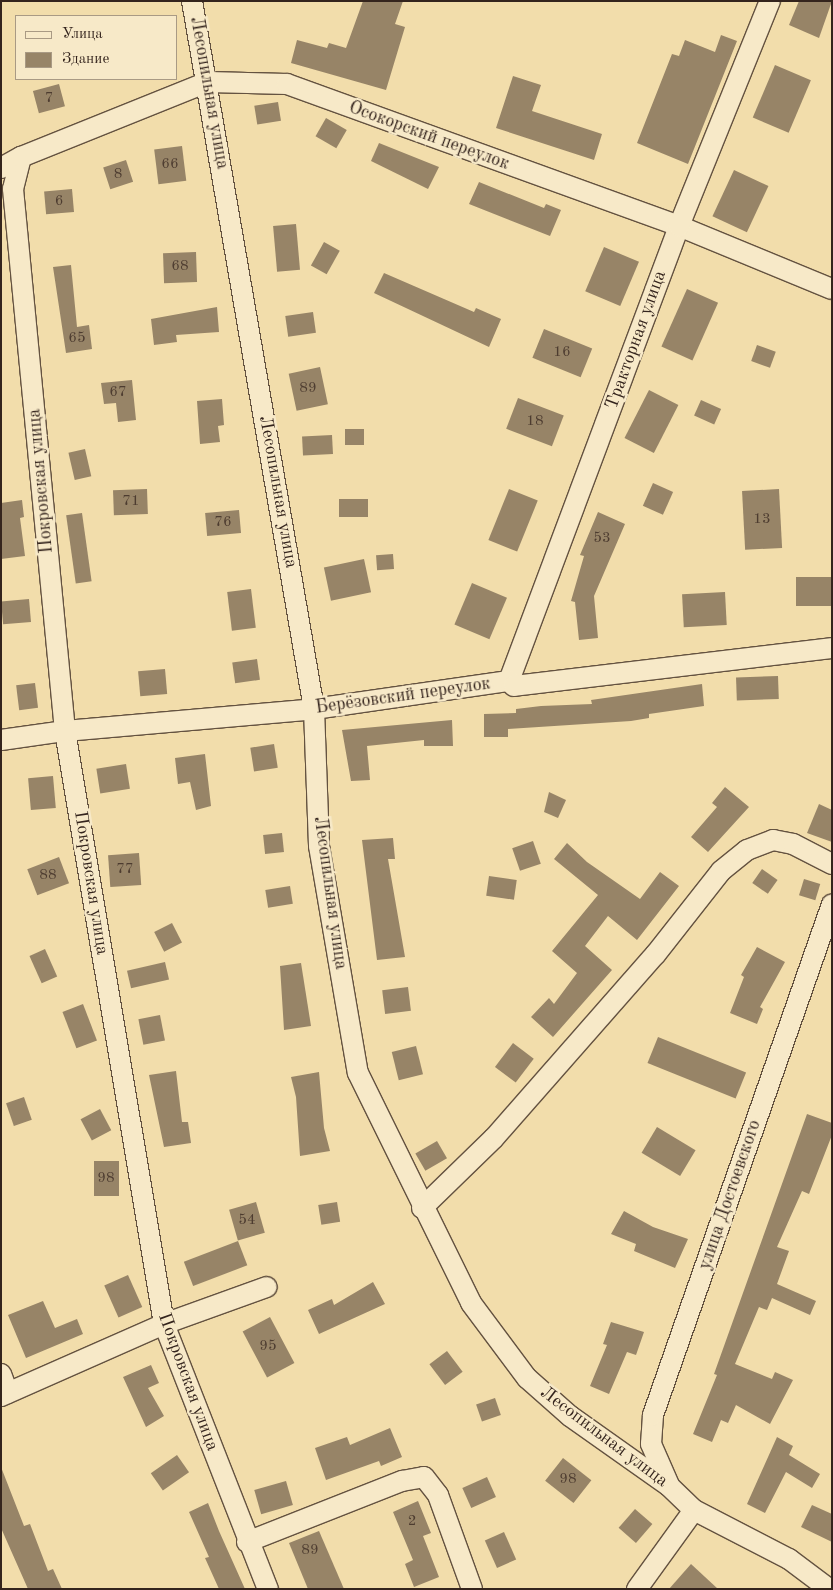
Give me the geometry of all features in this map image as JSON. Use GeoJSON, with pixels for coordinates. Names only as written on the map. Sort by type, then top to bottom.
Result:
{"type":"FeatureCollection","features":[{"type":"Feature","properties":{"kind":"street","name":"Лесопильная улица"},"geometry":{"type":"LineString","coordinates":[[192,1],[208,82],[314,708],[319,846],[358,1073],[422,1208],[471,1304],[527,1378],[570,1416],[669,1486],[694,1510],[789,1559],[829,1589]]}},
{"type":"Feature","properties":{"kind":"street","name":"Тракторная улица"},"geometry":{"type":"LineString","coordinates":[[509,681],[679,226],[770,1]]}},
{"type":"Feature","properties":{"kind":"street","name":"Осокорский переулок"},"geometry":{"type":"LineString","coordinates":[[1,168],[21,157],[208,82],[287,84],[679,226],[832,289]]}},
{"type":"Feature","properties":{"kind":"street","name":"Покровская улица"},"geometry":{"type":"LineString","coordinates":[[21,157],[13,189],[66,731],[164,1324],[247,1542],[268,1589]]}},
{"type":"Feature","properties":{"kind":"street","name":"Берёзовский переулок"},"geometry":{"type":"LineString","coordinates":[[1,740],[66,731],[314,708],[509,681],[514,686],[832,648]]}},
{"type":"Feature","properties":{"kind":"street"},"geometry":{"type":"LineString","coordinates":[[422,1208],[494,1138],[655,955],[721,871],[748,850],[772,840],[793,844],[832,864]]}},
{"type":"Feature","properties":{"kind":"street","name":"улица Достоевского"},"geometry":{"type":"LineString","coordinates":[[669,1486],[651,1444],[654,1415],[832,904]]}},
{"type":"Feature","properties":{"kind":"street"},"geometry":{"type":"LineString","coordinates":[[1,1374],[5,1394],[164,1324],[267,1287]]}},
{"type":"Feature","properties":{"kind":"street"},"geometry":{"type":"LineString","coordinates":[[247,1542],[402,1481],[424,1477],[438,1495],[472,1589]]}},
{"type":"Feature","properties":{"kind":"street"},"geometry":{"type":"LineString","coordinates":[[637,1589],[694,1510]]}},
{"type":"Feature","properties":{"kind":"building"},"geometry":{"type":"Polygon","coordinates":[[[363,1],[403,1],[395,24],[405,27],[386,90],[291,63],[297,40],[327,48],[329,43],[346,48],[363,1]]]}},
{"type":"Feature","properties":{"kind":"building"},"geometry":{"type":"Polygon","coordinates":[[[799,1],[832,1],[819,38],[789,25],[799,1]]]}},
{"type":"Feature","properties":{"kind":"building"},"geometry":{"type":"Polygon","coordinates":[[[721,35],[737,41],[688,164],[637,143],[672,54],[679,56],[685,40],[715,52],[721,35]]]}},
{"type":"Feature","properties":{"kind":"building"},"geometry":{"type":"Polygon","coordinates":[[[775,65],[811,80],[789,133],[753,117],[775,65]]]}},
{"type":"Feature","properties":{"kind":"building"},"geometry":{"type":"Polygon","coordinates":[[[513,76],[541,85],[532,111],[602,134],[594,160],[496,128],[513,76]]]}},
{"type":"Feature","properties":{"kind":"building"},"geometry":{"type":"Polygon","coordinates":[[[59,84],[65,106],[39,113],[33,91],[59,84]]]}},
{"type":"Feature","properties":{"kind":"building"},"geometry":{"type":"Polygon","coordinates":[[[278,102],[281,121],[257,125],[254,106],[278,102]]]}},
{"type":"Feature","properties":{"kind":"building"},"geometry":{"type":"Polygon","coordinates":[[[326,118],[347,130],[336,148],[316,136],[326,118]]]}},
{"type":"Feature","properties":{"kind":"building"},"geometry":{"type":"Polygon","coordinates":[[[379,143],[439,167],[428,189],[371,161],[379,143]]]}},
{"type":"Feature","properties":{"kind":"building"},"geometry":{"type":"Polygon","coordinates":[[[182,146],[186,181],[158,184],[154,149],[182,146]]]}},
{"type":"Feature","properties":{"kind":"building"},"geometry":{"type":"Polygon","coordinates":[[[126,160],[133,182],[110,189],[103,167],[126,160]]]}},
{"type":"Feature","properties":{"kind":"building"},"geometry":{"type":"Polygon","coordinates":[[[734,170],[768,186],[747,232],[712,216],[734,170]]]}},
{"type":"Feature","properties":{"kind":"building"},"geometry":{"type":"Polygon","coordinates":[[[479,182],[544,208],[546,204],[561,210],[550,236],[469,204],[479,182]]]}},
{"type":"Feature","properties":{"kind":"building"},"geometry":{"type":"Polygon","coordinates":[[[72,189],[74,212],[46,214],[44,191],[72,189]]]}},
{"type":"Feature","properties":{"kind":"building"},"geometry":{"type":"Polygon","coordinates":[[[296,224],[300,270],[277,272],[273,226],[296,224]]]}},
{"type":"Feature","properties":{"kind":"building"},"geometry":{"type":"Polygon","coordinates":[[[324,242],[340,251],[327,274],[311,266],[324,242]]]}},
{"type":"Feature","properties":{"kind":"building"},"geometry":{"type":"Polygon","coordinates":[[[604,247],[639,262],[620,306],[585,291],[604,247]]]}},
{"type":"Feature","properties":{"kind":"building"},"geometry":{"type":"Polygon","coordinates":[[[196,252],[197,282],[164,283],[163,253],[196,252]]]}},
{"type":"Feature","properties":{"kind":"building"},"geometry":{"type":"Polygon","coordinates":[[[71,265],[77,327],[89,325],[92,349],[66,353],[53,267],[71,265]]]}},
{"type":"Feature","properties":{"kind":"building"},"geometry":{"type":"Polygon","coordinates":[[[384,273],[474,312],[476,308],[501,319],[489,347],[374,293],[384,273]]]}},
{"type":"Feature","properties":{"kind":"building"},"geometry":{"type":"Polygon","coordinates":[[[687,289],[718,303],[692,360],[661,347],[687,289]]]}},
{"type":"Feature","properties":{"kind":"building"},"geometry":{"type":"Polygon","coordinates":[[[217,307],[219,332],[176,335],[177,342],[154,345],[151,319],[217,307]]]}},
{"type":"Feature","properties":{"kind":"building"},"geometry":{"type":"Polygon","coordinates":[[[313,312],[316,333],[288,337],[285,316],[313,312]]]}},
{"type":"Feature","properties":{"kind":"building"},"geometry":{"type":"Polygon","coordinates":[[[544,329],[592,348],[581,377],[532,358],[544,329]]]}},
{"type":"Feature","properties":{"kind":"building"},"geometry":{"type":"Polygon","coordinates":[[[757,345],[776,352],[770,368],[751,361],[757,345]]]}},
{"type":"Feature","properties":{"kind":"building"},"geometry":{"type":"Polygon","coordinates":[[[320,367],[328,404],[297,411],[289,374],[320,367]]]}},
{"type":"Feature","properties":{"kind":"building"},"geometry":{"type":"Polygon","coordinates":[[[132,380],[136,420],[118,422],[116,403],[104,404],[101,383],[132,380]]]}},
{"type":"Feature","properties":{"kind":"building"},"geometry":{"type":"Polygon","coordinates":[[[649,390],[678,405],[654,453],[624,438],[649,390]]]}},
{"type":"Feature","properties":{"kind":"building"},"geometry":{"type":"Polygon","coordinates":[[[518,398],[564,416],[552,446],[506,429],[518,398]]]}},
{"type":"Feature","properties":{"kind":"building"},"geometry":{"type":"Polygon","coordinates":[[[222,399],[224,425],[218,426],[220,442],[200,444],[197,401],[222,399]]]}},
{"type":"Feature","properties":{"kind":"building"},"geometry":{"type":"Polygon","coordinates":[[[701,400],[721,409],[714,424],[694,416],[701,400]]]}},
{"type":"Feature","properties":{"kind":"building"},"geometry":{"type":"Polygon","coordinates":[[[345,429],[364,429],[364,445],[345,445],[345,429]]]}},
{"type":"Feature","properties":{"kind":"building"},"geometry":{"type":"Polygon","coordinates":[[[332,435],[333,454],[303,456],[302,437],[332,435]]]}},
{"type":"Feature","properties":{"kind":"building"},"geometry":{"type":"Polygon","coordinates":[[[85,449],[91,476],[75,480],[68,453],[85,449]]]}},
{"type":"Feature","properties":{"kind":"building"},"geometry":{"type":"Polygon","coordinates":[[[653,483],[673,492],[663,515],[643,506],[653,483]]]}},
{"type":"Feature","properties":{"kind":"building"},"geometry":{"type":"Polygon","coordinates":[[[147,489],[148,514],[114,515],[113,490],[147,489]]]}},
{"type":"Feature","properties":{"kind":"building"},"geometry":{"type":"Polygon","coordinates":[[[509,489],[538,501],[517,552],[488,540],[509,489]]]}},
{"type":"Feature","properties":{"kind":"building"},"geometry":{"type":"Polygon","coordinates":[[[779,489],[782,548],[745,550],[742,491],[779,489]]]}},
{"type":"Feature","properties":{"kind":"building"},"geometry":{"type":"Polygon","coordinates":[[[339,499],[368,499],[368,517],[339,517],[339,499]]]}},
{"type":"Feature","properties":{"kind":"building"},"geometry":{"type":"Polygon","coordinates":[[[22,500],[24,517],[20,518],[25,556],[1,559],[1,503],[22,500]]]}},
{"type":"Feature","properties":{"kind":"building"},"geometry":{"type":"Polygon","coordinates":[[[239,510],[241,533],[207,536],[205,513],[239,510]]]}},
{"type":"Feature","properties":{"kind":"building"},"geometry":{"type":"Polygon","coordinates":[[[598,512],[625,524],[594,596],[598,638],[579,640],[575,602],[571,601],[584,556],[580,555],[598,512]]]}},
{"type":"Feature","properties":{"kind":"building"},"geometry":{"type":"Polygon","coordinates":[[[82,513],[92,581],[76,584],[66,515],[82,513]]]}},
{"type":"Feature","properties":{"kind":"building"},"geometry":{"type":"Polygon","coordinates":[[[393,554],[394,569],[377,570],[376,555],[393,554]]]}},
{"type":"Feature","properties":{"kind":"building"},"geometry":{"type":"Polygon","coordinates":[[[364,559],[371,592],[331,601],[324,568],[364,559]]]}},
{"type":"Feature","properties":{"kind":"building"},"geometry":{"type":"Polygon","coordinates":[[[796,577],[832,577],[832,606],[796,606],[796,577]]]}},
{"type":"Feature","properties":{"kind":"building"},"geometry":{"type":"Polygon","coordinates":[[[472,583],[507,598],[489,639],[454,624],[472,583]]]}},
{"type":"Feature","properties":{"kind":"building"},"geometry":{"type":"Polygon","coordinates":[[[251,589],[256,628],[232,631],[227,592],[251,589]]]}},
{"type":"Feature","properties":{"kind":"building"},"geometry":{"type":"Polygon","coordinates":[[[725,592],[727,625],[684,627],[682,594],[725,592]]]}},
{"type":"Feature","properties":{"kind":"building"},"geometry":{"type":"Polygon","coordinates":[[[29,599],[31,622],[3,624],[1,601],[29,599]]]}},
{"type":"Feature","properties":{"kind":"building"},"geometry":{"type":"Polygon","coordinates":[[[257,659],[260,680],[235,683],[232,662],[257,659]]]}},
{"type":"Feature","properties":{"kind":"building"},"geometry":{"type":"Polygon","coordinates":[[[165,669],[167,694],[140,696],[138,671],[165,669]]]}},
{"type":"Feature","properties":{"kind":"building"},"geometry":{"type":"Polygon","coordinates":[[[778,676],[779,699],[737,700],[736,677],[778,676]]]}},
{"type":"Feature","properties":{"kind":"building"},"geometry":{"type":"Polygon","coordinates":[[[35,683],[38,708],[19,710],[16,685],[35,683]]]}},
{"type":"Feature","properties":{"kind":"building"},"geometry":{"type":"Polygon","coordinates":[[[702,684],[704,706],[649,714],[649,718],[631,721],[508,729],[508,737],[484,737],[484,714],[516,713],[516,709],[541,706],[592,704],[591,700],[702,684]]]}},
{"type":"Feature","properties":{"kind":"building"},"geometry":{"type":"Polygon","coordinates":[[[452,720],[453,746],[424,746],[424,740],[367,746],[370,780],[351,781],[342,730],[452,720]]]}},
{"type":"Feature","properties":{"kind":"building"},"geometry":{"type":"Polygon","coordinates":[[[274,744],[278,768],[254,771],[250,748],[274,744]]]}},
{"type":"Feature","properties":{"kind":"building"},"geometry":{"type":"Polygon","coordinates":[[[205,754],[211,806],[196,810],[190,782],[178,784],[175,758],[205,754]]]}},
{"type":"Feature","properties":{"kind":"building"},"geometry":{"type":"Polygon","coordinates":[[[126,764],[130,789],[100,793],[96,769],[126,764]]]}},
{"type":"Feature","properties":{"kind":"building"},"geometry":{"type":"Polygon","coordinates":[[[53,776],[56,808],[31,810],[28,778],[53,776]]]}},
{"type":"Feature","properties":{"kind":"building"},"geometry":{"type":"Polygon","coordinates":[[[725,787],[749,807],[708,852],[691,837],[717,807],[712,803],[725,787]]]}},
{"type":"Feature","properties":{"kind":"building"},"geometry":{"type":"Polygon","coordinates":[[[549,792],[566,800],[558,818],[544,812],[549,792]]]}},
{"type":"Feature","properties":{"kind":"building"},"geometry":{"type":"Polygon","coordinates":[[[819,804],[832,810],[832,842],[807,833],[819,804]]]}},
{"type":"Feature","properties":{"kind":"building"},"geometry":{"type":"Polygon","coordinates":[[[282,833],[284,852],[265,854],[263,835],[282,833]]]}},
{"type":"Feature","properties":{"kind":"building"},"geometry":{"type":"Polygon","coordinates":[[[393,838],[395,859],[388,859],[405,957],[377,960],[362,840],[393,838]]]}},
{"type":"Feature","properties":{"kind":"building"},"geometry":{"type":"Polygon","coordinates":[[[533,841],[541,864],[520,871],[512,848],[533,841]]]}},
{"type":"Feature","properties":{"kind":"building"},"geometry":{"type":"Polygon","coordinates":[[[567,843],[587,862],[640,899],[660,872],[679,886],[637,940],[608,916],[585,946],[612,970],[553,1037],[531,1017],[549,998],[554,1004],[577,973],[552,951],[598,895],[554,859],[567,843]]]}},
{"type":"Feature","properties":{"kind":"building"},"geometry":{"type":"Polygon","coordinates":[[[139,853],[141,885],[110,887],[108,855],[139,853]]]}},
{"type":"Feature","properties":{"kind":"building"},"geometry":{"type":"Polygon","coordinates":[[[59,857],[69,883],[37,895],[27,869],[59,857]]]}},
{"type":"Feature","properties":{"kind":"building"},"geometry":{"type":"Polygon","coordinates":[[[762,869],[778,880],[768,894],[752,883],[762,869]]]}},
{"type":"Feature","properties":{"kind":"building"},"geometry":{"type":"Polygon","coordinates":[[[489,876],[517,880],[514,900],[486,896],[489,876]]]}},
{"type":"Feature","properties":{"kind":"building"},"geometry":{"type":"Polygon","coordinates":[[[804,879],[820,884],[815,900],[799,895],[804,879]]]}},
{"type":"Feature","properties":{"kind":"building"},"geometry":{"type":"Polygon","coordinates":[[[290,886],[293,904],[268,908],[265,890],[290,886]]]}},
{"type":"Feature","properties":{"kind":"building"},"geometry":{"type":"Polygon","coordinates":[[[172,923],[182,943],[164,952],[154,932],[172,923]]]}},
{"type":"Feature","properties":{"kind":"building"},"geometry":{"type":"Polygon","coordinates":[[[757,947],[785,962],[760,1007],[763,1009],[757,1024],[730,1013],[744,977],[741,975],[757,947]]]}},
{"type":"Feature","properties":{"kind":"building"},"geometry":{"type":"Polygon","coordinates":[[[45,949],[57,976],[42,983],[29,956],[45,949]]]}},
{"type":"Feature","properties":{"kind":"building"},"geometry":{"type":"Polygon","coordinates":[[[165,962],[169,980],[131,988],[127,971],[165,962]]]}},
{"type":"Feature","properties":{"kind":"building"},"geometry":{"type":"Polygon","coordinates":[[[301,963],[311,1026],[284,1030],[280,966],[301,963]]]}},
{"type":"Feature","properties":{"kind":"building"},"geometry":{"type":"Polygon","coordinates":[[[408,987],[411,1011],[385,1014],[382,990],[408,987]]]}},
{"type":"Feature","properties":{"kind":"building"},"geometry":{"type":"Polygon","coordinates":[[[83,1004],[97,1040],[76,1048],[62,1012],[83,1004]]]}},
{"type":"Feature","properties":{"kind":"building"},"geometry":{"type":"Polygon","coordinates":[[[160,1015],[165,1041],[143,1045],[138,1019],[160,1015]]]}},
{"type":"Feature","properties":{"kind":"building"},"geometry":{"type":"Polygon","coordinates":[[[658,1037],[746,1073],[736,1099],[648,1063],[658,1037]]]}},
{"type":"Feature","properties":{"kind":"building"},"geometry":{"type":"Polygon","coordinates":[[[513,1043],[534,1059],[516,1083],[495,1067],[513,1043]]]}},
{"type":"Feature","properties":{"kind":"building"},"geometry":{"type":"Polygon","coordinates":[[[416,1046],[423,1074],[399,1080],[392,1052],[416,1046]]]}},
{"type":"Feature","properties":{"kind":"building"},"geometry":{"type":"Polygon","coordinates":[[[176,1071],[182,1122],[188,1122],[191,1143],[164,1147],[149,1075],[176,1071]]]}},
{"type":"Feature","properties":{"kind":"building"},"geometry":{"type":"Polygon","coordinates":[[[319,1072],[324,1128],[330,1151],[300,1156],[296,1097],[291,1077],[319,1072]]]}},
{"type":"Feature","properties":{"kind":"building"},"geometry":{"type":"Polygon","coordinates":[[[24,1097],[32,1120],[14,1126],[6,1103],[24,1097]]]}},
{"type":"Feature","properties":{"kind":"building"},"geometry":{"type":"Polygon","coordinates":[[[100,1109],[111,1130],[92,1141],[81,1119],[100,1109]]]}},
{"type":"Feature","properties":{"kind":"building"},"geometry":{"type":"Polygon","coordinates":[[[807,1114],[832,1123],[832,1135],[809,1194],[802,1191],[777,1247],[789,1251],[777,1284],[816,1301],[810,1315],[772,1298],[767,1310],[759,1307],[735,1364],[772,1379],[775,1372],[793,1380],[770,1424],[736,1405],[728,1423],[721,1420],[712,1442],[693,1434],[717,1375],[714,1374],[807,1114]]]}},
{"type":"Feature","properties":{"kind":"building"},"geometry":{"type":"Polygon","coordinates":[[[657,1127],[696,1150],[680,1176],[642,1153],[657,1127]]]}},
{"type":"Feature","properties":{"kind":"building"},"geometry":{"type":"Polygon","coordinates":[[[437,1141],[447,1158],[425,1171],[415,1154],[437,1141]]]}},
{"type":"Feature","properties":{"kind":"building"},"geometry":{"type":"Polygon","coordinates":[[[94,1161],[119,1161],[119,1196],[94,1196],[94,1161]]]}},
{"type":"Feature","properties":{"kind":"building"},"geometry":{"type":"Polygon","coordinates":[[[256,1202],[265,1233],[238,1240],[229,1210],[256,1202]]]}},
{"type":"Feature","properties":{"kind":"building"},"geometry":{"type":"Polygon","coordinates":[[[337,1202],[340,1222],[321,1225],[318,1205],[337,1202]]]}},
{"type":"Feature","properties":{"kind":"building"},"geometry":{"type":"Polygon","coordinates":[[[624,1211],[653,1227],[688,1239],[675,1268],[634,1251],[636,1244],[611,1234],[624,1211]]]}},
{"type":"Feature","properties":{"kind":"building"},"geometry":{"type":"Polygon","coordinates":[[[238,1241],[247,1265],[193,1286],[184,1262],[238,1241]]]}},
{"type":"Feature","properties":{"kind":"building"},"geometry":{"type":"Polygon","coordinates":[[[128,1275],[142,1307],[118,1318],[104,1286],[128,1275]]]}},
{"type":"Feature","properties":{"kind":"building"},"geometry":{"type":"Polygon","coordinates":[[[373,1282],[385,1304],[319,1334],[308,1310],[332,1299],[334,1305],[373,1282]]]}},
{"type":"Feature","properties":{"kind":"building"},"geometry":{"type":"Polygon","coordinates":[[[43,1301],[55,1328],[77,1319],[83,1334],[26,1358],[8,1315],[43,1301]]]}},
{"type":"Feature","properties":{"kind":"building"},"geometry":{"type":"Polygon","coordinates":[[[270,1317],[294,1363],[267,1377],[243,1332],[270,1317]]]}},
{"type":"Feature","properties":{"kind":"building"},"geometry":{"type":"Polygon","coordinates":[[[611,1322],[644,1332],[636,1355],[627,1352],[609,1394],[590,1386],[607,1345],[603,1344],[611,1322]]]}},
{"type":"Feature","properties":{"kind":"building"},"geometry":{"type":"Polygon","coordinates":[[[447,1351],[463,1372],[445,1385],[429,1364],[447,1351]]]}},
{"type":"Feature","properties":{"kind":"building"},"geometry":{"type":"Polygon","coordinates":[[[151,1365],[159,1383],[148,1388],[164,1416],[146,1427],[123,1377],[151,1365]]]}},
{"type":"Feature","properties":{"kind":"building"},"geometry":{"type":"Polygon","coordinates":[[[495,1398],[501,1415],[482,1422],[476,1405],[495,1398]]]}},
{"type":"Feature","properties":{"kind":"building"},"geometry":{"type":"Polygon","coordinates":[[[390,1428],[402,1457],[381,1466],[379,1461],[326,1480],[315,1448],[347,1437],[350,1445],[390,1428]]]}},
{"type":"Feature","properties":{"kind":"building"},"geometry":{"type":"Polygon","coordinates":[[[777,1437],[793,1446],[789,1455],[820,1474],[812,1488],[786,1472],[765,1513],[747,1504],[777,1437]]]}},
{"type":"Feature","properties":{"kind":"building"},"geometry":{"type":"Polygon","coordinates":[[[177,1455],[189,1472],[163,1491],[151,1473],[177,1455]]]}},
{"type":"Feature","properties":{"kind":"building"},"geometry":{"type":"Polygon","coordinates":[[[563,1458],[591,1480],[574,1503],[545,1481],[563,1458]]]}},
{"type":"Feature","properties":{"kind":"building"},"geometry":{"type":"Polygon","coordinates":[[[1,1467],[24,1526],[30,1524],[48,1571],[53,1569],[62,1589],[28,1589],[1,1528],[1,1467]]]}},
{"type":"Feature","properties":{"kind":"building"},"geometry":{"type":"Polygon","coordinates":[[[487,1477],[496,1497],[471,1508],[462,1488],[487,1477]]]}},
{"type":"Feature","properties":{"kind":"building"},"geometry":{"type":"Polygon","coordinates":[[[286,1481],[293,1505],[261,1514],[254,1490],[286,1481]]]}},
{"type":"Feature","properties":{"kind":"building"},"geometry":{"type":"Polygon","coordinates":[[[418,1501],[431,1533],[423,1536],[439,1577],[414,1587],[405,1564],[413,1560],[393,1512],[418,1501]]]}},
{"type":"Feature","properties":{"kind":"building"},"geometry":{"type":"Polygon","coordinates":[[[208,1503],[245,1589],[219,1589],[205,1558],[209,1557],[189,1512],[208,1503]]]}},
{"type":"Feature","properties":{"kind":"building"},"geometry":{"type":"Polygon","coordinates":[[[812,1505],[832,1514],[832,1542],[801,1527],[812,1505]]]}},
{"type":"Feature","properties":{"kind":"building"},"geometry":{"type":"Polygon","coordinates":[[[635,1509],[652,1524],[636,1543],[619,1528],[635,1509]]]}},
{"type":"Feature","properties":{"kind":"building"},"geometry":{"type":"Polygon","coordinates":[[[319,1531],[344,1589],[308,1589],[289,1543],[319,1531]]]}},
{"type":"Feature","properties":{"kind":"building"},"geometry":{"type":"Polygon","coordinates":[[[504,1532],[516,1559],[497,1568],[485,1541],[504,1532]]]}},
{"type":"Feature","properties":{"kind":"building"},"geometry":{"type":"Polygon","coordinates":[[[691,1564],[718,1589],[669,1589],[691,1564]]]}}]}
